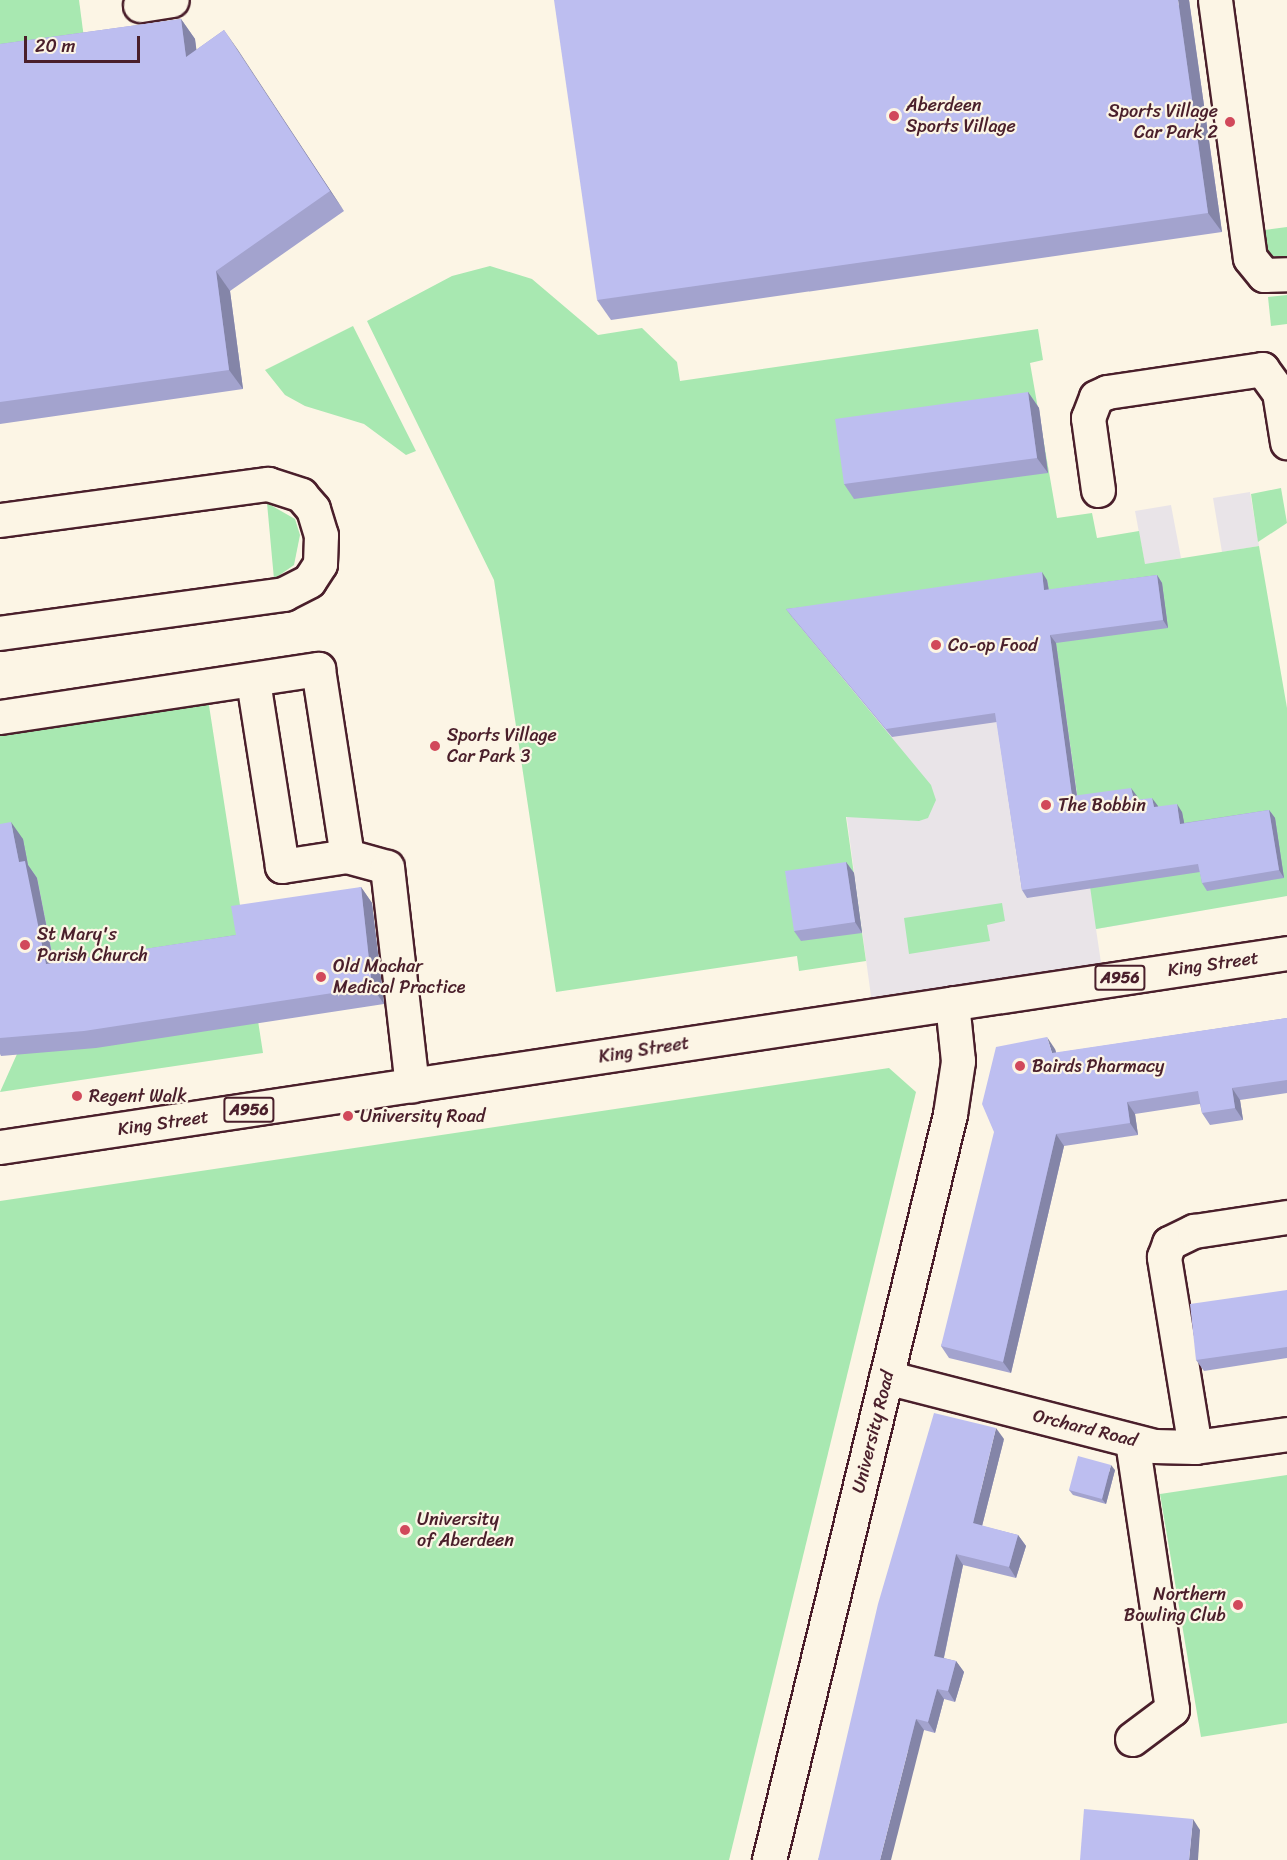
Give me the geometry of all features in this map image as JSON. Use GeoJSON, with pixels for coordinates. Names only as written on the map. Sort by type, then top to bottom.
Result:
{"type":"FeatureCollection","features":[{"type":"Feature","properties":{"kind":"street"},"geometry":{"type":"LineString","coordinates":[[140,5],[172,0]]}},
{"type":"Feature","properties":{"kind":"street"},"geometry":{"type":"LineString","coordinates":[[1215,0],[1250,258],[1264,275],[1287,274]]}},
{"type":"Feature","properties":{"kind":"street"},"geometry":{"type":"LineString","coordinates":[[1098,490],[1088,418],[1096,397],[1107,392],[1262,369],[1279,393],[1287,442]]}},
{"type":"Feature","properties":{"kind":"street"},"geometry":{"type":"LineString","coordinates":[[0,520],[268,484],[301,495],[313,509],[321,535],[315,573],[284,594],[0,633]]}},
{"type":"Feature","properties":{"kind":"street"},"geometry":{"type":"LineString","coordinates":[[0,717],[318,669],[347,856]]}},
{"type":"Feature","properties":{"kind":"street"},"geometry":{"type":"LineString","coordinates":[[254,680],[282,866],[347,856],[387,867],[412,1086]]}},
{"type":"Feature","properties":{"kind":"street","name":"King Street"},"geometry":{"type":"LineString","coordinates":[[0,1147],[1287,953]]}},
{"type":"Feature","properties":{"kind":"street","name":"University Road"},"geometry":{"type":"LineString","coordinates":[[769,1860],[954,1094],[958,1058],[952,1003]]}},
{"type":"Feature","properties":{"kind":"street"},"geometry":{"type":"LineString","coordinates":[[1195,1447],[1164,1257],[1169,1243],[1194,1231],[1287,1217]]}},
{"type":"Feature","properties":{"kind":"street","name":"Orchard Road"},"geometry":{"type":"LineString","coordinates":[[886,1377],[1131,1441],[1195,1447],[1287,1434]]}},
{"type":"Feature","properties":{"kind":"street"},"geometry":{"type":"LineString","coordinates":[[1131,1441],[1172,1709],[1132,1739]]}},
{"type":"Feature","properties":{"kind":"shaded area"},"geometry":{"type":"Polygon","coordinates":[[[1250,492],[1259,546],[1222,552],[1213,498],[1250,492]]]}},
{"type":"Feature","properties":{"kind":"shaded area"},"geometry":{"type":"Polygon","coordinates":[[[1171,505],[1181,558],[1145,565],[1135,511],[1171,505]]]}},
{"type":"Feature","properties":{"kind":"shaded area"},"geometry":{"type":"Polygon","coordinates":[[[1057,578],[1132,923],[1096,929],[1103,976],[873,1011],[837,746],[792,617],[1057,578]]]}},
{"type":"Feature","properties":{"kind":"green space"},"geometry":{"type":"Polygon","coordinates":[[[0,0],[79,0],[85,46],[0,59],[0,0]]]}},
{"type":"Feature","properties":{"kind":"green space"},"geometry":{"type":"Polygon","coordinates":[[[1287,227],[1287,257],[1261,255],[1258,231],[1287,227]]]}},
{"type":"Feature","properties":{"kind":"green space"},"geometry":{"type":"Polygon","coordinates":[[[490,266],[532,279],[598,335],[642,328],[677,362],[680,381],[1038,329],[1043,360],[1030,363],[1057,518],[1092,513],[1097,538],[1139,531],[1145,564],[1259,546],[1287,708],[1287,896],[1096,929],[1047,580],[792,617],[931,785],[936,800],[928,818],[919,821],[846,817],[866,961],[799,971],[797,956],[556,992],[494,580],[367,321],[452,276],[490,266]]]}},
{"type":"Feature","properties":{"kind":"green space"},"geometry":{"type":"Polygon","coordinates":[[[1287,295],[1287,324],[1271,326],[1268,297],[1287,295]]]}},
{"type":"Feature","properties":{"kind":"green space"},"geometry":{"type":"Polygon","coordinates":[[[353,326],[416,451],[406,455],[364,424],[305,406],[285,395],[265,370],[353,326]]]}},
{"type":"Feature","properties":{"kind":"green space"},"geometry":{"type":"Polygon","coordinates":[[[1281,488],[1287,523],[1258,542],[1251,494],[1281,488]]]}},
{"type":"Feature","properties":{"kind":"green space"},"geometry":{"type":"Polygon","coordinates":[[[267,503],[295,519],[300,535],[294,565],[274,579],[267,503]]]}},
{"type":"Feature","properties":{"kind":"green space"},"geometry":{"type":"Polygon","coordinates":[[[208,699],[263,1053],[0,1092],[17,1054],[63,1010],[37,878],[0,842],[0,732],[208,699]]]}},
{"type":"Feature","properties":{"kind":"green space"},"geometry":{"type":"Polygon","coordinates":[[[1002,903],[1005,921],[987,925],[990,941],[909,954],[904,918],[1002,903]]]}},
{"type":"Feature","properties":{"kind":"green space","name":"University of Aberdeen"},"geometry":{"type":"Polygon","coordinates":[[[889,1068],[916,1092],[729,1860],[0,1860],[0,1201],[889,1068]]]}},
{"type":"Feature","properties":{"kind":"green space","name":"Northern Bowling Club"},"geometry":{"type":"Polygon","coordinates":[[[1287,1475],[1287,1723],[1201,1737],[1160,1494],[1287,1475]]]}},
{"type":"Feature","properties":{"kind":"building","name":"Aberdeen Sports Village"},"geometry":{"type":"Polygon","coordinates":[[[554,0],[1178,0],[1208,213],[597,300],[554,0]]]}},
{"type":"Feature","properties":{"kind":"building"},"geometry":{"type":"Polygon","coordinates":[[[181,19],[186,57],[224,30],[330,191],[216,271],[229,370],[0,402],[0,44],[181,19]]]}},
{"type":"Feature","properties":{"kind":"building"},"geometry":{"type":"Polygon","coordinates":[[[1028,392],[1037,458],[844,484],[835,419],[1028,392]]]}},
{"type":"Feature","properties":{"kind":"building"},"geometry":{"type":"Polygon","coordinates":[[[1042,572],[1044,590],[1157,575],[1163,620],[1050,635],[1072,796],[1131,788],[1134,800],[1152,798],[1154,807],[1177,804],[1180,824],[1269,810],[1279,870],[1202,883],[1198,864],[1022,890],[995,713],[886,729],[786,609],[1042,572]]]}},
{"type":"Feature","properties":{"kind":"building"},"geometry":{"type":"Polygon","coordinates":[[[11,822],[19,862],[25,861],[46,964],[236,935],[231,906],[361,887],[372,987],[84,1031],[0,1038],[0,824],[11,822]]]}},
{"type":"Feature","properties":{"kind":"building"},"geometry":{"type":"Polygon","coordinates":[[[846,862],[855,922],[794,931],[785,871],[846,862]]]}},
{"type":"Feature","properties":{"kind":"building"},"geometry":{"type":"Polygon","coordinates":[[[1287,1018],[1287,1080],[1232,1088],[1235,1108],[1202,1113],[1198,1091],[1127,1102],[1130,1123],[1056,1134],[1003,1362],[941,1346],[994,1132],[982,1104],[996,1047],[1047,1037],[1052,1053],[1287,1018]]]}},
{"type":"Feature","properties":{"kind":"building"},"geometry":{"type":"Polygon","coordinates":[[[1287,1290],[1287,1347],[1196,1360],[1190,1304],[1287,1290]]]}},
{"type":"Feature","properties":{"kind":"building"},"geometry":{"type":"Polygon","coordinates":[[[934,1413],[996,1428],[973,1523],[1018,1535],[1009,1567],[956,1554],[934,1656],[956,1661],[948,1691],[937,1689],[928,1722],[916,1719],[880,1860],[818,1860],[878,1604],[934,1413]]]}},
{"type":"Feature","properties":{"kind":"building"},"geometry":{"type":"Polygon","coordinates":[[[1078,1456],[1111,1465],[1102,1499],[1069,1490],[1078,1456]]]}},
{"type":"Feature","properties":{"kind":"building"},"geometry":{"type":"Polygon","coordinates":[[[1084,1809],[1193,1819],[1189,1860],[1080,1860],[1084,1809]]]}},
{"type":"Feature","properties":{"kind":"place","name":"Aberdeen Sports Village"},"geometry":{"type":"Point","coordinates":[894,116]}},
{"type":"Feature","properties":{"kind":"place","name":"Sports Village Car Park 2"},"geometry":{"type":"Point","coordinates":[1230,122]}},
{"type":"Feature","properties":{"kind":"place","name":"Co-op Food"},"geometry":{"type":"Point","coordinates":[936,645]}},
{"type":"Feature","properties":{"kind":"place","name":"Sports Village Car Park 3"},"geometry":{"type":"Point","coordinates":[435,746]}},
{"type":"Feature","properties":{"kind":"place","name":"The Bobbin"},"geometry":{"type":"Point","coordinates":[1046,805]}},
{"type":"Feature","properties":{"kind":"place","name":"St Mary's Parish Church"},"geometry":{"type":"Point","coordinates":[25,945]}},
{"type":"Feature","properties":{"kind":"place","name":"Old Machar Medical Practice"},"geometry":{"type":"Point","coordinates":[321,977]}},
{"type":"Feature","properties":{"kind":"place","name":"Bairds Pharmacy"},"geometry":{"type":"Point","coordinates":[1020,1066]}},
{"type":"Feature","properties":{"kind":"place","name":"Regent Walk"},"geometry":{"type":"Point","coordinates":[77,1096]}},
{"type":"Feature","properties":{"kind":"place","name":"University Road"},"geometry":{"type":"Point","coordinates":[348,1116]}},
{"type":"Feature","properties":{"kind":"place","name":"University of Aberdeen"},"geometry":{"type":"Point","coordinates":[405,1530]}},
{"type":"Feature","properties":{"kind":"place","name":"Northern Bowling Club"},"geometry":{"type":"Point","coordinates":[1238,1605]}}]}
